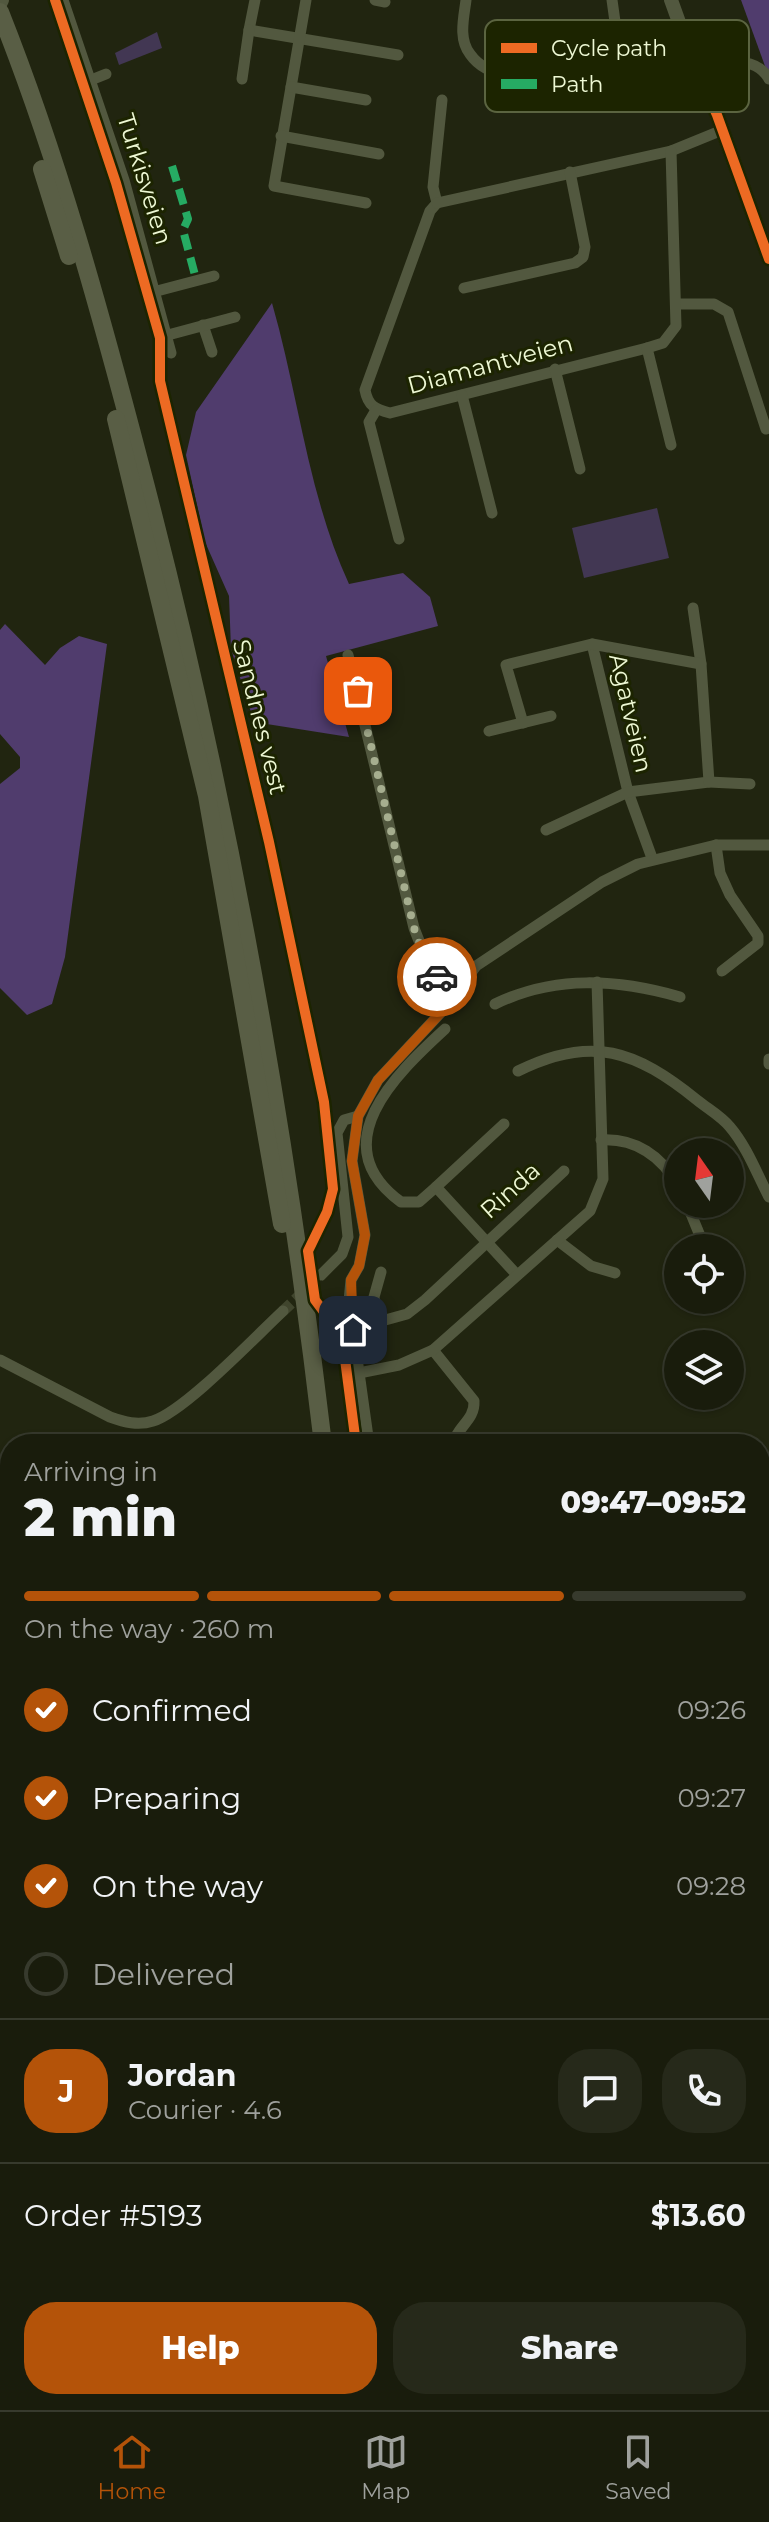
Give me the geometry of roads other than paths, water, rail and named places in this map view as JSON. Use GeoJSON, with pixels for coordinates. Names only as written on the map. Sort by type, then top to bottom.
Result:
{"type":"FeatureCollection","features":[{"type":"Feature","properties":{"kind":"highway"},"geometry":{"type":"LineString","coordinates":[[0,12],[62,191],[118,380],[204,723],[248,939],[285,1155],[322,1434]]}},
{"type":"Feature","properties":{"kind":"highway"},"geometry":{"type":"LineString","coordinates":[[0,46],[70,259],[110,397],[207,796],[272,1159],[310,1434]]}},
{"type":"Feature","properties":{"kind":"street","name":"Turkisveien"},"geometry":{"type":"LineString","coordinates":[[63,0],[157,291],[171,353]]}},
{"type":"Feature","properties":{"kind":"street"},"geometry":{"type":"LineString","coordinates":[[242,79],[255,0]]}},
{"type":"Feature","properties":{"kind":"street"},"geometry":{"type":"LineString","coordinates":[[306,0],[274,186],[366,203]]}},
{"type":"Feature","properties":{"kind":"street"},"geometry":{"type":"LineString","coordinates":[[466,0],[463,35],[469,54],[485,64]]}},
{"type":"Feature","properties":{"kind":"street"},"geometry":{"type":"LineString","coordinates":[[612,0],[615,20]]}},
{"type":"Feature","properties":{"kind":"street"},"geometry":{"type":"LineString","coordinates":[[673,0],[678,20]]}},
{"type":"Feature","properties":{"kind":"street"},"geometry":{"type":"LineString","coordinates":[[249,30],[398,55]]}},
{"type":"Feature","properties":{"kind":"street"},"geometry":{"type":"LineString","coordinates":[[749,64],[763,68],[769,79]]}},
{"type":"Feature","properties":{"kind":"street"},"geometry":{"type":"LineString","coordinates":[[91,80],[106,74]]}},
{"type":"Feature","properties":{"kind":"street"},"geometry":{"type":"LineString","coordinates":[[291,87],[366,100]]}},
{"type":"Feature","properties":{"kind":"street","name":"Diamantveien"},"geometry":{"type":"LineString","coordinates":[[442,100],[433,187],[437,203],[430,211],[365,390],[367,402],[376,410],[390,413],[663,343],[676,326],[678,304],[671,151]]}},
{"type":"Feature","properties":{"kind":"street"},"geometry":{"type":"LineString","coordinates":[[710,112],[769,259]]}},
{"type":"Feature","properties":{"kind":"street"},"geometry":{"type":"LineString","coordinates":[[437,203],[671,151],[720,131]]}},
{"type":"Feature","properties":{"kind":"street"},"geometry":{"type":"LineString","coordinates":[[281,136],[379,154]]}},
{"type":"Feature","properties":{"kind":"street"},"geometry":{"type":"LineString","coordinates":[[464,288],[575,263],[583,257],[585,247],[570,172]]}},
{"type":"Feature","properties":{"kind":"street"},"geometry":{"type":"LineString","coordinates":[[157,291],[214,276]]}},
{"type":"Feature","properties":{"kind":"street"},"geometry":{"type":"LineString","coordinates":[[678,304],[714,304],[728,312],[766,429]]}},
{"type":"Feature","properties":{"kind":"street"},"geometry":{"type":"LineString","coordinates":[[168,335],[235,317]]}},
{"type":"Feature","properties":{"kind":"street"},"geometry":{"type":"LineString","coordinates":[[203,325],[212,352]]}},
{"type":"Feature","properties":{"kind":"street"},"geometry":{"type":"LineString","coordinates":[[647,348],[671,445]]}},
{"type":"Feature","properties":{"kind":"street"},"geometry":{"type":"LineString","coordinates":[[555,369],[580,469]]}},
{"type":"Feature","properties":{"kind":"street"},"geometry":{"type":"LineString","coordinates":[[462,395],[492,513]]}},
{"type":"Feature","properties":{"kind":"street"},"geometry":{"type":"LineString","coordinates":[[376,410],[369,422],[399,539]]}},
{"type":"Feature","properties":{"kind":"street"},"geometry":{"type":"LineString","coordinates":[[693,608],[701,664],[709,782]]}},
{"type":"Feature","properties":{"kind":"street","name":"Agatveien"},"geometry":{"type":"LineString","coordinates":[[592,644],[628,792],[652,858]]}},
{"type":"Feature","properties":{"kind":"street","name":"Agatveien"},"geometry":{"type":"LineString","coordinates":[[523,723],[506,665],[592,644],[701,664]]}},
{"type":"Feature","properties":{"kind":"street"},"geometry":{"type":"LineString","coordinates":[[348,655],[414,928],[424,957],[437,977],[454,993]]}},
{"type":"Feature","properties":{"kind":"street"},"geometry":{"type":"LineString","coordinates":[[489,731],[551,716]]}},
{"type":"Feature","properties":{"kind":"street","name":"Agatveien"},"geometry":{"type":"LineString","coordinates":[[546,830],[628,792],[709,782],[750,784]]}},
{"type":"Feature","properties":{"kind":"street"},"geometry":{"type":"LineString","coordinates":[[716,845],[720,873],[730,895],[758,936],[758,943],[722,971]]}},
{"type":"Feature","properties":{"kind":"street"},"geometry":{"type":"LineString","coordinates":[[368,1434],[349,1301],[351,1280],[359,1266],[365,1235],[352,1161],[358,1116],[378,1080],[447,1006],[476,966],[602,882],[652,858],[716,845],[769,845]]}},
{"type":"Feature","properties":{"kind":"street"},"geometry":{"type":"LineString","coordinates":[[359,1373],[399,1365],[433,1350],[590,1211],[600,1194],[603,1179],[597,982]]}},
{"type":"Feature","properties":{"kind":"street"},"geometry":{"type":"LineString","coordinates":[[495,1004],[526,989],[597,982],[648,988],[680,997]]}},
{"type":"Feature","properties":{"kind":"street"},"geometry":{"type":"LineString","coordinates":[[445,1029],[391,1081],[379,1100],[367,1138],[367,1158],[372,1174],[401,1202],[419,1202],[504,1124]]}},
{"type":"Feature","properties":{"kind":"street"},"geometry":{"type":"LineString","coordinates":[[518,1071],[562,1053],[598,1052],[641,1061],[719,1117],[741,1142],[769,1197]]}},
{"type":"Feature","properties":{"kind":"street"},"geometry":{"type":"LineString","coordinates":[[321,1275],[342,1254],[348,1237],[337,1133],[344,1120],[358,1116]]}},
{"type":"Feature","properties":{"kind":"street"},"geometry":{"type":"LineString","coordinates":[[601,1140],[629,1141],[664,1165]]}},
{"type":"Feature","properties":{"kind":"street","name":"Rinda"},"geometry":{"type":"LineString","coordinates":[[378,1322],[407,1314],[564,1171]]}},
{"type":"Feature","properties":{"kind":"street","name":"Rinda"},"geometry":{"type":"LineString","coordinates":[[436,1187],[517,1275]]}},
{"type":"Feature","properties":{"kind":"street"},"geometry":{"type":"LineString","coordinates":[[557,1240],[591,1266],[615,1273]]}},
{"type":"Feature","properties":{"kind":"street"},"geometry":{"type":"LineString","coordinates":[[381,1272],[374,1297],[381,1346]]}},
{"type":"Feature","properties":{"kind":"street"},"geometry":{"type":"LineString","coordinates":[[0,1360],[110,1417],[129,1424],[152,1422],[175,1410],[283,1311]]}},
{"type":"Feature","properties":{"kind":"street"},"geometry":{"type":"LineString","coordinates":[[433,1350],[474,1401],[471,1417],[457,1434]]}},
{"type":"Feature","properties":{"kind":"tunnel"},"geometry":{"type":"LineString","coordinates":[[283,1311],[321,1275]]}}]}
